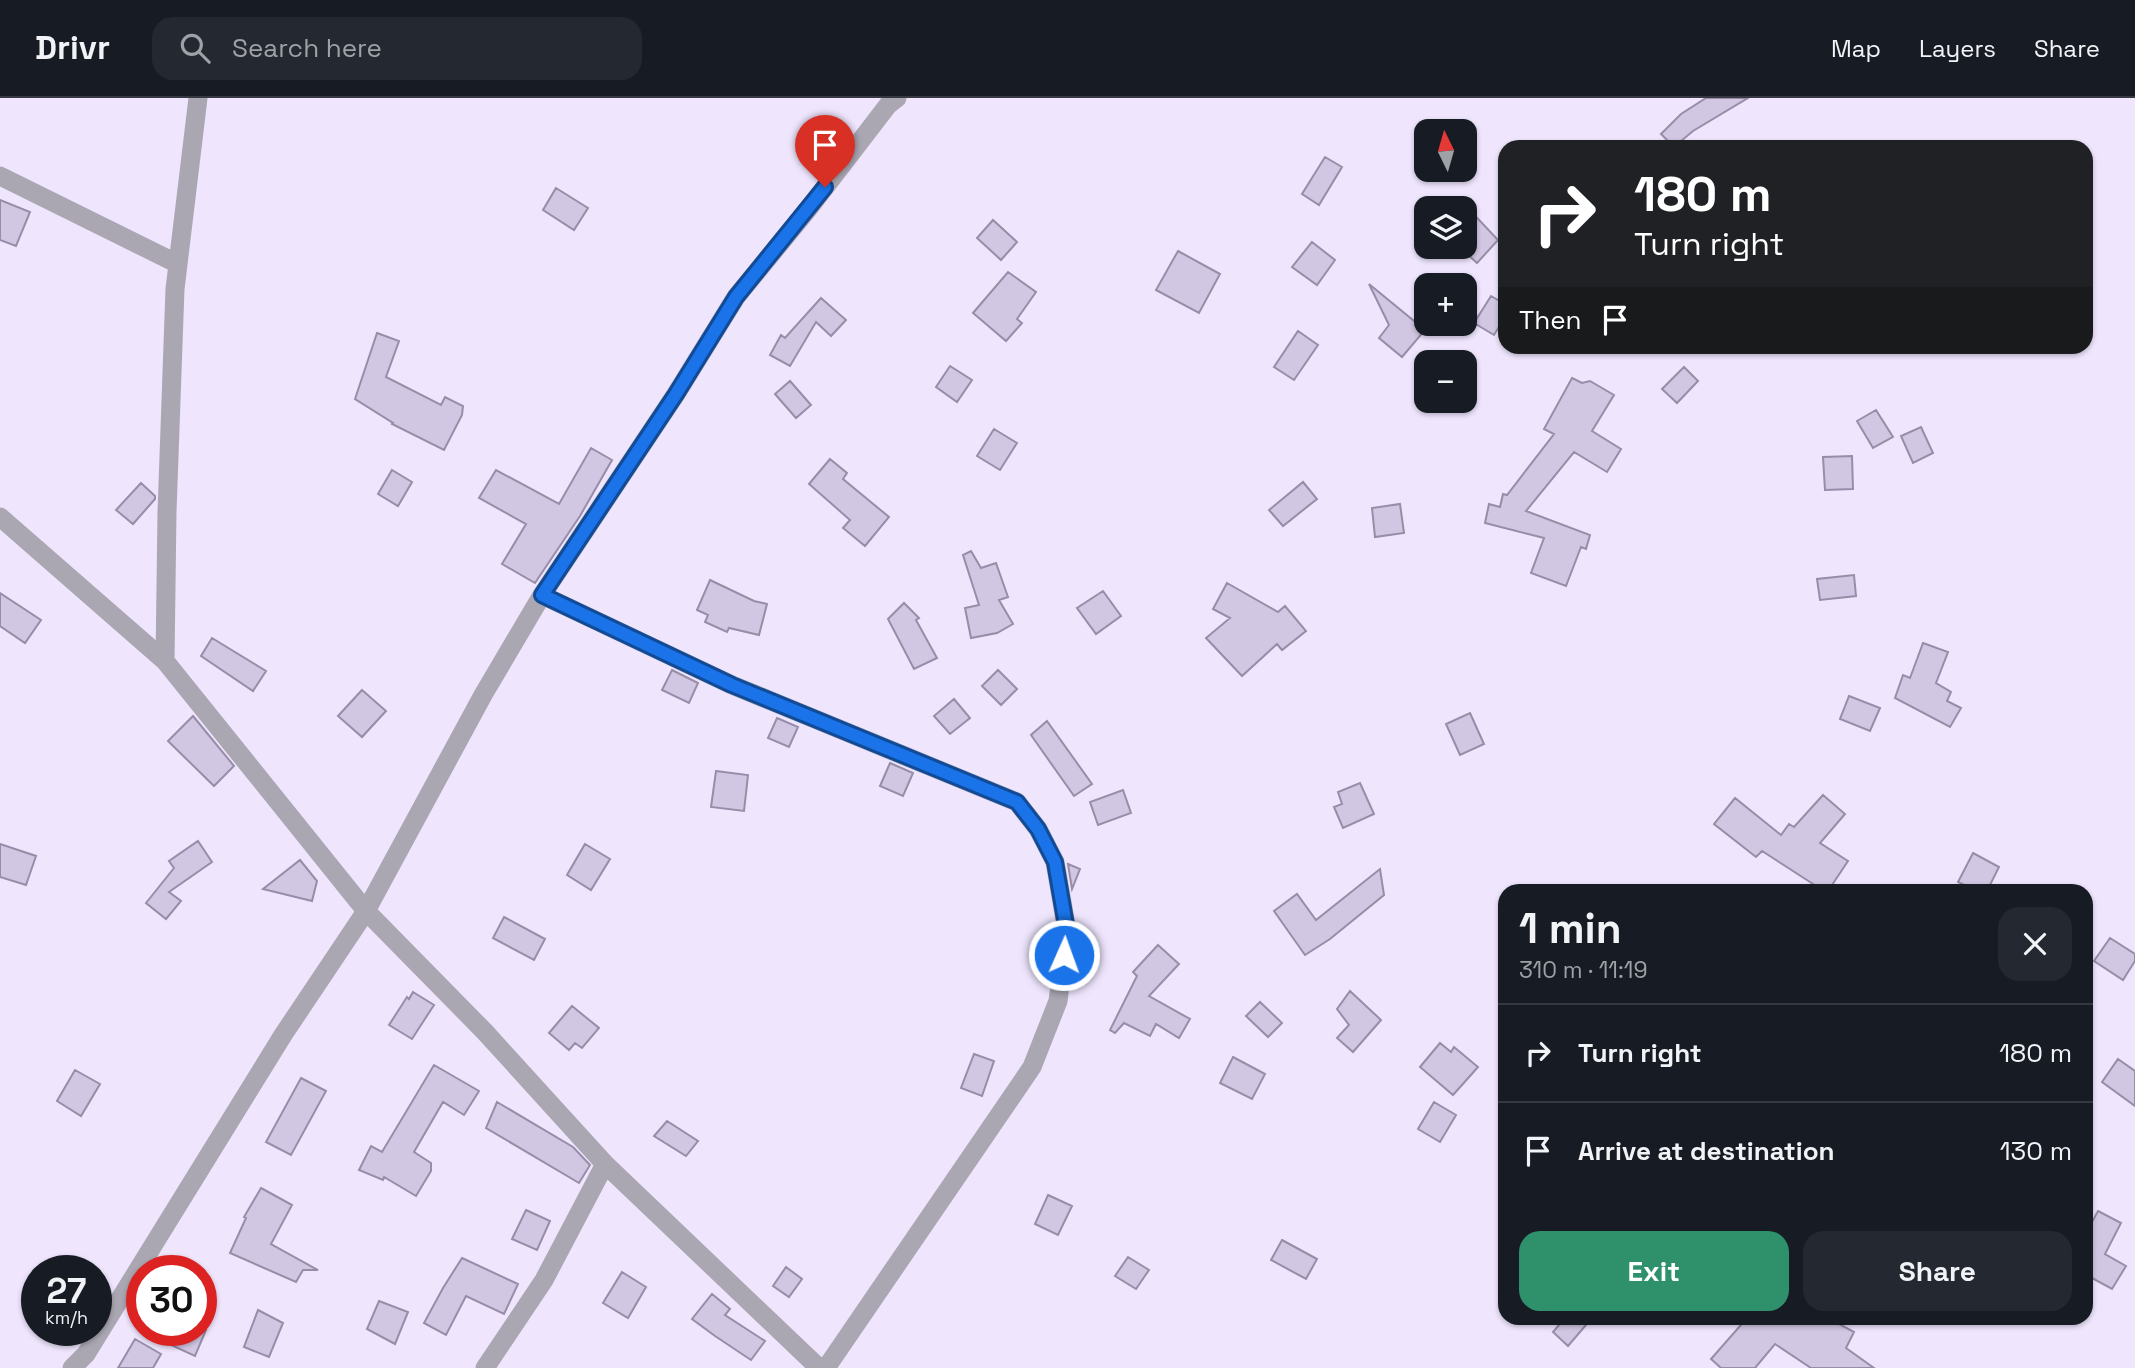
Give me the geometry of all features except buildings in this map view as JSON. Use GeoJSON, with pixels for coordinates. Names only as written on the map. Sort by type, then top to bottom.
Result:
{"type":"FeatureCollection","features":[{"type":"Feature","properties":{"kind":"street"},"geometry":{"type":"LineString","coordinates":[[165,662],[175,289],[198,98]]}},
{"type":"Feature","properties":{"kind":"street"},"geometry":{"type":"LineString","coordinates":[[72,1368],[86,1354],[283,1035],[366,911],[483,695],[542,595],[676,394],[736,297],[888,105],[897,98]]}},
{"type":"Feature","properties":{"kind":"street"},"geometry":{"type":"LineString","coordinates":[[0,176],[178,264]]}},
{"type":"Feature","properties":{"kind":"street"},"geometry":{"type":"LineString","coordinates":[[0,517],[165,662],[366,911],[485,1032],[605,1164],[819,1368]]}},
{"type":"Feature","properties":{"kind":"street"},"geometry":{"type":"LineString","coordinates":[[542,595],[732,685],[1017,802],[1038,829],[1055,862],[1067,931],[1058,1001],[1032,1067],[826,1368]]}},
{"type":"Feature","properties":{"kind":"street"},"geometry":{"type":"LineString","coordinates":[[485,1368],[544,1280],[605,1164]]}},
{"type":"Feature","properties":{"kind":"route"},"geometry":{"type":"LineString","coordinates":[[825,187],[736,297],[676,394],[542,595],[732,685],[1017,802],[1038,829],[1055,862],[1067,931],[1064,955]]}}]}
